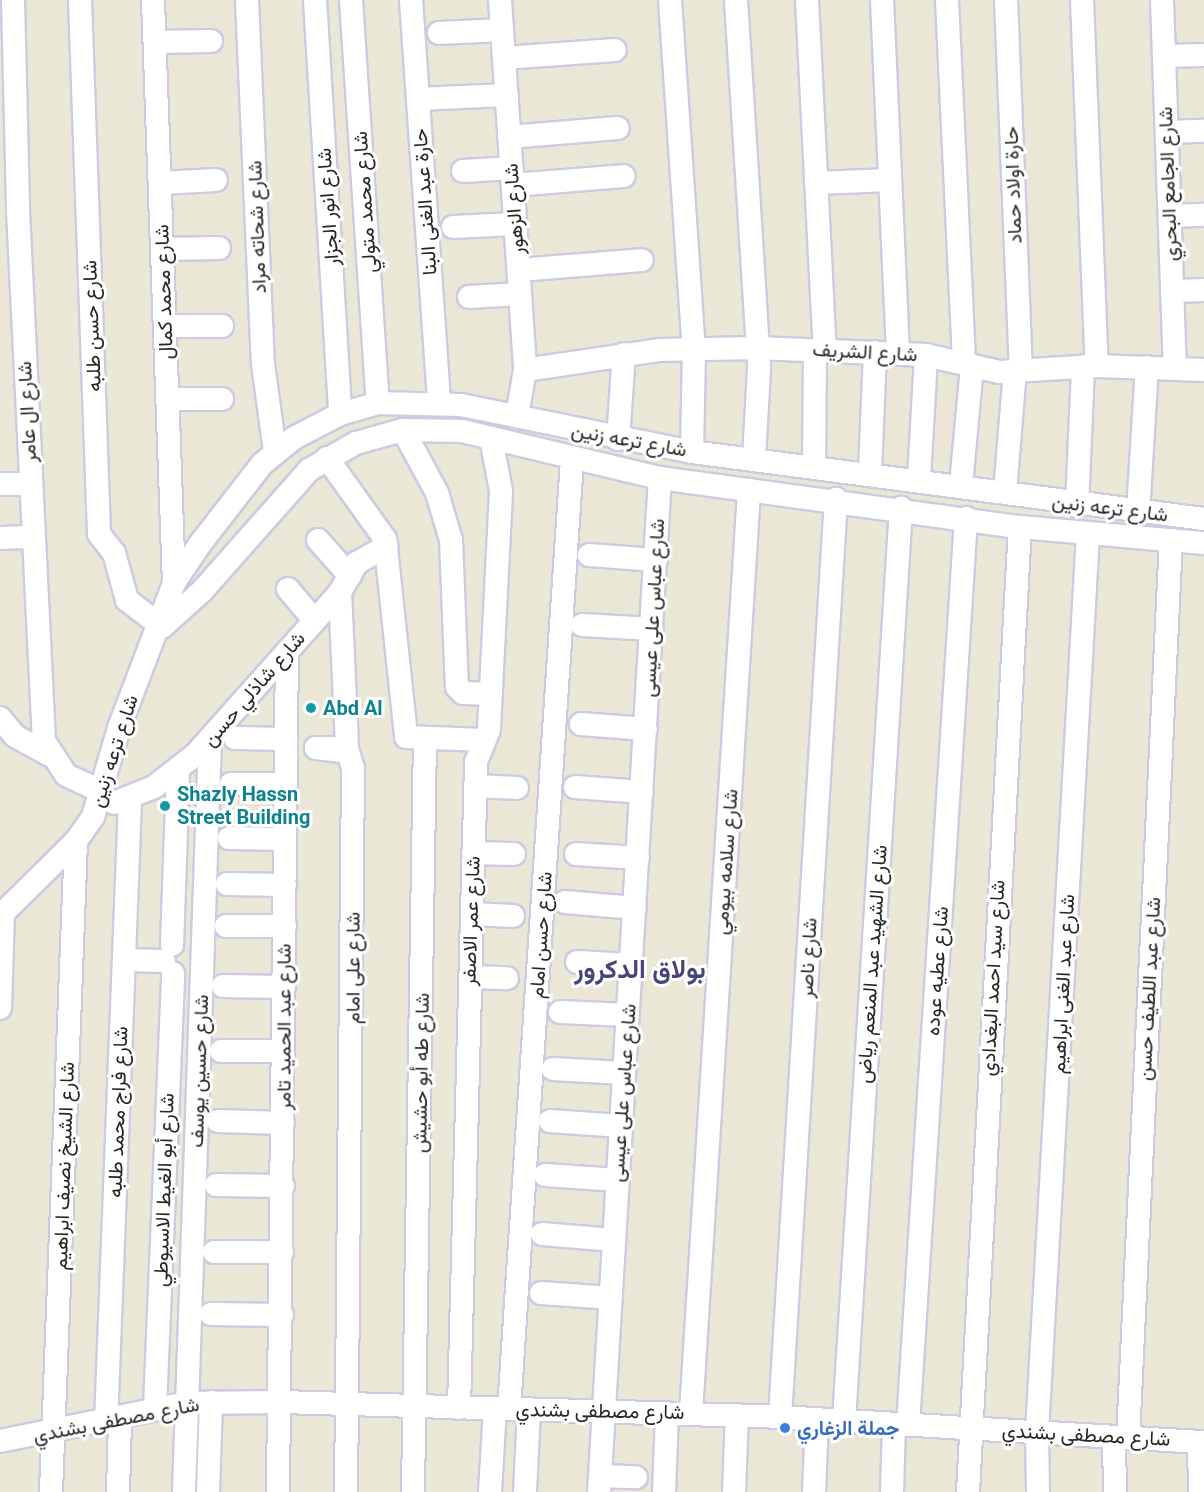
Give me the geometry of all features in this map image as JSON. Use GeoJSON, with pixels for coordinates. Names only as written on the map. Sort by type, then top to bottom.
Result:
{"type":"FeatureCollection","features":[{"type":"Feature","properties":{"kind":"street","name":"شارع ال عامر"},"geometry":{"type":"LineString","coordinates":[[13,0],[9,210],[48,754]]}},
{"type":"Feature","properties":{"kind":"street","name":"شارع حسن طلبه"},"geometry":{"type":"LineString","coordinates":[[80,0],[99,538],[114,553],[127,600],[162,627]]}},
{"type":"Feature","properties":{"kind":"street","name":"شارع محمد كمال"},"geometry":{"type":"LineString","coordinates":[[153,0],[174,583]]}},
{"type":"Feature","properties":{"kind":"street","name":"شارع شحاته مراد"},"geometry":{"type":"LineString","coordinates":[[247,0],[264,374],[275,452]]}},
{"type":"Feature","properties":{"kind":"street","name":"شارع انور الجزار"},"geometry":{"type":"LineString","coordinates":[[315,0],[340,414]]}},
{"type":"Feature","properties":{"kind":"street","name":"شارع محمد متولي"},"geometry":{"type":"LineString","coordinates":[[351,0],[378,403]]}},
{"type":"Feature","properties":{"kind":"street","name":"حارة عبد الغنى البنا"},"geometry":{"type":"LineString","coordinates":[[411,0],[439,403]]}},
{"type":"Feature","properties":{"kind":"street","name":"شارع الزهور"},"geometry":{"type":"LineString","coordinates":[[500,0],[525,370],[518,416]]}},
{"type":"Feature","properties":{"kind":"street"},"geometry":{"type":"LineString","coordinates":[[670,0],[694,349],[693,452]]}},
{"type":"Feature","properties":{"kind":"street"},"geometry":{"type":"LineString","coordinates":[[736,0],[757,348],[754,459]]}},
{"type":"Feature","properties":{"kind":"street"},"geometry":{"type":"LineString","coordinates":[[807,0],[816,183],[820,350],[814,464]]}},
{"type":"Feature","properties":{"kind":"street"},"geometry":{"type":"LineString","coordinates":[[882,0],[898,352]]}},
{"type":"Feature","properties":{"kind":"street"},"geometry":{"type":"LineString","coordinates":[[947,0],[968,365],[961,485]]}},
{"type":"Feature","properties":{"kind":"street","name":"حارة اولاد حماد"},"geometry":{"type":"LineString","coordinates":[[1005,492],[1018,371],[1006,0]]}},
{"type":"Feature","properties":{"kind":"street"},"geometry":{"type":"LineString","coordinates":[[1077,506],[1090,366],[1082,0]]}},
{"type":"Feature","properties":{"kind":"street","name":"شارع الجامع البحري"},"geometry":{"type":"LineString","coordinates":[[1162,0],[1175,368]]}},
{"type":"Feature","properties":{"kind":"street"},"geometry":{"type":"LineString","coordinates":[[439,33],[502,30]]}},
{"type":"Feature","properties":{"kind":"street"},"geometry":{"type":"LineString","coordinates":[[155,42],[211,41]]}},
{"type":"Feature","properties":{"kind":"street"},"geometry":{"type":"LineString","coordinates":[[504,58],[615,50]]}},
{"type":"Feature","properties":{"kind":"street"},"geometry":{"type":"LineString","coordinates":[[1164,56],[1204,54]]}},
{"type":"Feature","properties":{"kind":"street"},"geometry":{"type":"LineString","coordinates":[[418,99],[507,95]]}},
{"type":"Feature","properties":{"kind":"street"},"geometry":{"type":"LineString","coordinates":[[509,137],[618,128]]}},
{"type":"Feature","properties":{"kind":"street"},"geometry":{"type":"LineString","coordinates":[[1167,132],[1204,131]]}},
{"type":"Feature","properties":{"kind":"street"},"geometry":{"type":"LineString","coordinates":[[463,171],[512,176],[624,176]]}},
{"type":"Feature","properties":{"kind":"street"},"geometry":{"type":"LineString","coordinates":[[160,183],[216,180]]}},
{"type":"Feature","properties":{"kind":"street"},"geometry":{"type":"LineString","coordinates":[[816,183],[890,180]]}},
{"type":"Feature","properties":{"kind":"street"},"geometry":{"type":"LineString","coordinates":[[1170,216],[1204,215]]}},
{"type":"Feature","properties":{"kind":"street"},"geometry":{"type":"LineString","coordinates":[[453,227],[515,224]]}},
{"type":"Feature","properties":{"kind":"street"},"geometry":{"type":"LineString","coordinates":[[162,249],[219,248]]}},
{"type":"Feature","properties":{"kind":"street"},"geometry":{"type":"LineString","coordinates":[[519,270],[642,260]]}},
{"type":"Feature","properties":{"kind":"street"},"geometry":{"type":"LineString","coordinates":[[1172,291],[1204,290]]}},
{"type":"Feature","properties":{"kind":"street"},"geometry":{"type":"LineString","coordinates":[[469,297],[520,294]]}},
{"type":"Feature","properties":{"kind":"street"},"geometry":{"type":"LineString","coordinates":[[165,326],[222,326]]}},
{"type":"Feature","properties":{"kind":"street","name":"شارع الشريف"},"geometry":{"type":"LineString","coordinates":[[525,370],[624,354],[694,349],[757,348],[898,352],[926,355],[968,365],[1018,371],[1090,366],[1204,370]]}},
{"type":"Feature","properties":{"kind":"street"},"geometry":{"type":"LineString","coordinates":[[870,471],[875,352]]}},
{"type":"Feature","properties":{"kind":"street"},"geometry":{"type":"LineString","coordinates":[[618,439],[624,354]]}},
{"type":"Feature","properties":{"kind":"street"},"geometry":{"type":"LineString","coordinates":[[919,478],[926,355]]}},
{"type":"Feature","properties":{"kind":"street"},"geometry":{"type":"LineString","coordinates":[[1138,513],[1147,367]]}},
{"type":"Feature","properties":{"kind":"street"},"geometry":{"type":"LineString","coordinates":[[167,399],[222,399]]}},
{"type":"Feature","properties":{"kind":"street","name":"شارع ترعه زنين"},"geometry":{"type":"LineString","coordinates":[[2,915],[76,841],[101,797],[122,720],[162,627],[174,583],[245,484],[275,452],[340,414],[378,403],[439,403],[518,416],[618,439],[693,452],[870,471],[1005,492],[1077,506],[1204,519]]}},
{"type":"Feature","properties":{"kind":"street","name":"شارع ترعه زنين"},"geometry":{"type":"LineString","coordinates":[[162,627],[202,591],[293,485],[327,458],[403,430],[462,431],[572,460],[660,478],[836,499],[1020,527],[1088,535],[1204,543]]}},
{"type":"Feature","properties":{"kind":"street"},"geometry":{"type":"LineString","coordinates":[[403,430],[437,493],[451,540],[457,687],[463,693],[491,694]]}},
{"type":"Feature","properties":{"kind":"street","name":"شارع عمر الاصفر"},"geometry":{"type":"LineString","coordinates":[[459,1408],[475,786],[491,694],[501,485],[490,438]]}},
{"type":"Feature","properties":{"kind":"street"},"geometry":{"type":"LineString","coordinates":[[327,458],[387,546],[405,735],[425,740],[484,740]]}},
{"type":"Feature","properties":{"kind":"street","name":"شارع حسن امام"},"geometry":{"type":"LineString","coordinates":[[511,1409],[572,460]]}},
{"type":"Feature","properties":{"kind":"street","name":"شارع عباس على عيسى"},"geometry":{"type":"LineString","coordinates":[[600,1484],[660,478]]}},
{"type":"Feature","properties":{"kind":"street"},"geometry":{"type":"LineString","coordinates":[[0,484],[30,484]]}},
{"type":"Feature","properties":{"kind":"street","name":"شارع سلامه بيومي"},"geometry":{"type":"LineString","coordinates":[[691,1413],[749,490]]}},
{"type":"Feature","properties":{"kind":"street","name":"شارع ناصر"},"geometry":{"type":"LineString","coordinates":[[780,1417],[836,499]]}},
{"type":"Feature","properties":{"kind":"street","name":"شارع الشهيد عبد المنعم رياض"},"geometry":{"type":"LineString","coordinates":[[844,1420],[901,508]]}},
{"type":"Feature","properties":{"kind":"street","name":"شارع عطيه عوده"},"geometry":{"type":"LineString","coordinates":[[892,1492],[901,1424],[966,518]]}},
{"type":"Feature","properties":{"kind":"street","name":"شارع سيد احمد البغدادي"},"geometry":{"type":"LineString","coordinates":[[968,1492],[967,1428],[1020,527]]}},
{"type":"Feature","properties":{"kind":"street","name":"شارع عبد الغنى ابراهيم"},"geometry":{"type":"LineString","coordinates":[[1038,1492],[1037,1432],[1088,535]]}},
{"type":"Feature","properties":{"kind":"street"},"geometry":{"type":"LineString","coordinates":[[0,538],[33,537]]}},
{"type":"Feature","properties":{"kind":"street"},"geometry":{"type":"LineString","coordinates":[[235,738],[316,748],[347,748],[345,584],[318,540]]}},
{"type":"Feature","properties":{"kind":"street","name":"شارع عبد اللطيف حسن"},"geometry":{"type":"LineString","coordinates":[[1115,1492],[1121,1438],[1171,540]]}},
{"type":"Feature","properties":{"kind":"street","name":"شارع شاذلي حسن"},"geometry":{"type":"LineString","coordinates":[[101,797],[130,801],[178,770],[210,740],[287,652],[345,584],[360,559],[387,546]]}},
{"type":"Feature","properties":{"kind":"street"},"geometry":{"type":"LineString","coordinates":[[589,555],[656,560]]}},
{"type":"Feature","properties":{"kind":"street"},"geometry":{"type":"LineString","coordinates":[[288,589],[314,620]]}},
{"type":"Feature","properties":{"kind":"street"},"geometry":{"type":"LineString","coordinates":[[582,625],[652,629]]}},
{"type":"Feature","properties":{"kind":"street","name":"شارع عبد الحميد تامر"},"geometry":{"type":"LineString","coordinates":[[278,1492],[282,1315],[287,652]]}},
{"type":"Feature","properties":{"kind":"street"},"geometry":{"type":"LineString","coordinates":[[2,719],[22,741],[48,754],[66,775],[101,797]]}},
{"type":"Feature","properties":{"kind":"street"},"geometry":{"type":"LineString","coordinates":[[582,724],[645,729]]}},
{"type":"Feature","properties":{"kind":"street","name":"شارع حسين يوسف"},"geometry":{"type":"LineString","coordinates":[[184,1492],[210,740]]}},
{"type":"Feature","properties":{"kind":"street","name":"شارع طه أبو حشيش"},"geometry":{"type":"LineString","coordinates":[[413,1492],[417,1406],[425,740]]}},
{"type":"Feature","properties":{"kind":"street","name":"شارع على امام"},"geometry":{"type":"LineString","coordinates":[[316,748],[348,752],[353,768],[351,1404]]}},
{"type":"Feature","properties":{"kind":"street","name":"شارع أبو الغيط الاسيوطي"},"geometry":{"type":"LineString","coordinates":[[155,1408],[178,770]]}},
{"type":"Feature","properties":{"kind":"street"},"geometry":{"type":"LineString","coordinates":[[231,784],[286,784]]}},
{"type":"Feature","properties":{"kind":"street"},"geometry":{"type":"LineString","coordinates":[[475,786],[517,788]]}},
{"type":"Feature","properties":{"kind":"street"},"geometry":{"type":"LineString","coordinates":[[574,787],[642,792]]}},
{"type":"Feature","properties":{"kind":"street","name":"شارع فراج محمد طلبه"},"geometry":{"type":"LineString","coordinates":[[118,1492],[113,1421],[130,801]]}},
{"type":"Feature","properties":{"kind":"street"},"geometry":{"type":"LineString","coordinates":[[229,838],[285,839]]}},
{"type":"Feature","properties":{"kind":"street","name":"شارع الشيخ نصيف ابراهيم"},"geometry":{"type":"LineString","coordinates":[[51,1492],[76,841]]}},
{"type":"Feature","properties":{"kind":"street"},"geometry":{"type":"LineString","coordinates":[[473,853],[514,854]]}},
{"type":"Feature","properties":{"kind":"street"},"geometry":{"type":"LineString","coordinates":[[576,854],[638,858]]}},
{"type":"Feature","properties":{"kind":"street"},"geometry":{"type":"LineString","coordinates":[[227,884],[285,885]]}},
{"type":"Feature","properties":{"kind":"street"},"geometry":{"type":"LineString","coordinates":[[565,902],[635,908]]}},
{"type":"Feature","properties":{"kind":"street"},"geometry":{"type":"LineString","coordinates":[[472,914],[513,916]]}},
{"type":"Feature","properties":{"kind":"street"},"geometry":{"type":"LineString","coordinates":[[0,1008],[2,915]]}},
{"type":"Feature","properties":{"kind":"street"},"geometry":{"type":"LineString","coordinates":[[226,926],[285,926]]}},
{"type":"Feature","properties":{"kind":"street"},"geometry":{"type":"LineString","coordinates":[[124,960],[170,960]]}},
{"type":"Feature","properties":{"kind":"street"},"geometry":{"type":"LineString","coordinates":[[577,962],[631,965]]}},
{"type":"Feature","properties":{"kind":"street"},"geometry":{"type":"LineString","coordinates":[[470,977],[507,978]]}},
{"type":"Feature","properties":{"kind":"street"},"geometry":{"type":"LineString","coordinates":[[224,986],[284,987]]}},
{"type":"Feature","properties":{"kind":"street"},"geometry":{"type":"LineString","coordinates":[[560,1012],[628,1016]]}},
{"type":"Feature","properties":{"kind":"street"},"geometry":{"type":"LineString","coordinates":[[221,1051],[284,1051]]}},
{"type":"Feature","properties":{"kind":"street"},"geometry":{"type":"LineString","coordinates":[[553,1070],[624,1073]]}},
{"type":"Feature","properties":{"kind":"street"},"geometry":{"type":"LineString","coordinates":[[218,1121],[283,1123]]}},
{"type":"Feature","properties":{"kind":"street"},"geometry":{"type":"LineString","coordinates":[[550,1121],[621,1126]]}},
{"type":"Feature","properties":{"kind":"street"},"geometry":{"type":"LineString","coordinates":[[545,1175],[618,1180]]}},
{"type":"Feature","properties":{"kind":"street"},"geometry":{"type":"LineString","coordinates":[[216,1185],[283,1186]]}},
{"type":"Feature","properties":{"kind":"street"},"geometry":{"type":"LineString","coordinates":[[542,1234],[614,1240]]}},
{"type":"Feature","properties":{"kind":"street"},"geometry":{"type":"LineString","coordinates":[[214,1252],[282,1252]]}},
{"type":"Feature","properties":{"kind":"street"},"geometry":{"type":"LineString","coordinates":[[541,1293],[610,1298]]}},
{"type":"Feature","properties":{"kind":"street"},"geometry":{"type":"LineString","coordinates":[[212,1314],[282,1315]]}},
{"type":"Feature","properties":{"kind":"street","name":"شارع مصطفى بشندي"},"geometry":{"type":"LineString","coordinates":[[0,1441],[53,1434],[113,1421],[155,1408],[187,1403],[280,1401],[603,1413],[737,1415],[1202,1442]]}},
{"type":"Feature","properties":{"kind":"street"},"geometry":{"type":"LineString","coordinates":[[208,1492],[211,1402]]}},
{"type":"Feature","properties":{"kind":"street"},"geometry":{"type":"LineString","coordinates":[[346,1492],[351,1404]]}},
{"type":"Feature","properties":{"kind":"street"},"geometry":{"type":"LineString","coordinates":[[490,1492],[511,1409]]}},
{"type":"Feature","properties":{"kind":"street"},"geometry":{"type":"LineString","coordinates":[[511,1409],[525,1492]]}},
{"type":"Feature","properties":{"kind":"street"},"geometry":{"type":"LineString","coordinates":[[664,1492],[667,1413]]}},
{"type":"Feature","properties":{"kind":"street"},"geometry":{"type":"LineString","coordinates":[[734,1492],[737,1415]]}},
{"type":"Feature","properties":{"kind":"street"},"geometry":{"type":"LineString","coordinates":[[814,1492],[817,1419]]}},
{"type":"Feature","properties":{"kind":"street"},"geometry":{"type":"LineString","coordinates":[[1200,1492],[1202,1442]]}},
{"type":"Feature","properties":{"kind":"street"},"geometry":{"type":"LineString","coordinates":[[600,1484],[636,1477]]}},
{"type":"Feature","properties":{"kind":"place","name":"Abd Al"},"geometry":{"type":"Point","coordinates":[311,708]}},
{"type":"Feature","properties":{"kind":"place","name":"Shazly Hassn Street Building"},"geometry":{"type":"Point","coordinates":[165,806]}},
{"type":"Feature","properties":{"kind":"place","name":"جملة الزغاري"},"geometry":{"type":"Point","coordinates":[785,1428]}},
{"type":"Feature","properties":{"kind":"district","name":"بولاق الدكرور"},"geometry":{"type":"Point","coordinates":[640,970]}}]}
